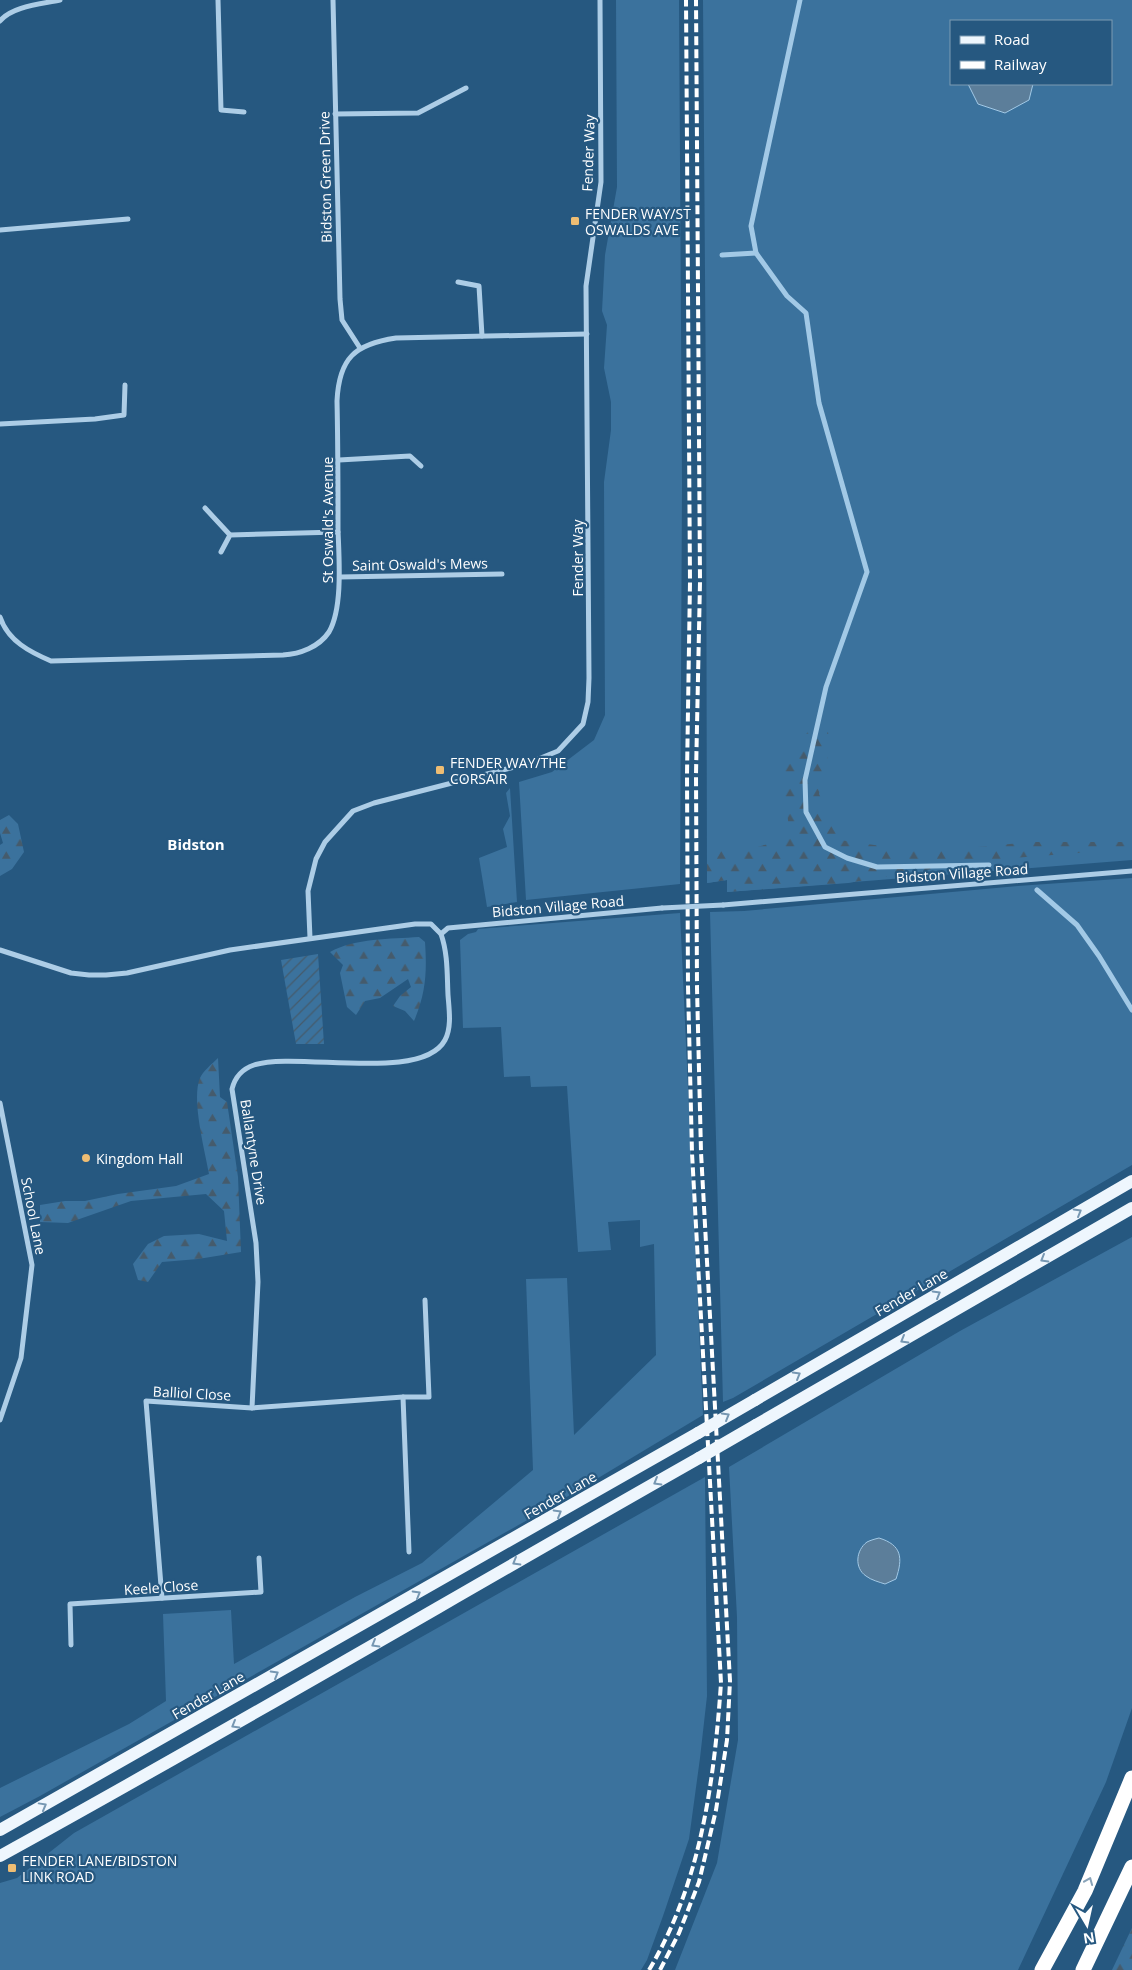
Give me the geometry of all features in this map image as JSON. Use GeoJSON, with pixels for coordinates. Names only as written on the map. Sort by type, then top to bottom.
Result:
{"type":"FeatureCollection","features":[{"type":"Feature","properties":{"kind":"highway"},"geometry":{"type":"LineString","coordinates":[[1042,1970],[1085,1891],[1132,1778]]}},
{"type":"Feature","properties":{"kind":"highway"},"geometry":{"type":"LineString","coordinates":[[1083,1970],[1132,1868]]}},
{"type":"Feature","properties":{"kind":"main road","name":"Fender Lane"},"geometry":{"type":"LineString","coordinates":[[0,1830],[698,1433],[1132,1180]]}},
{"type":"Feature","properties":{"kind":"main road"},"geometry":{"type":"LineString","coordinates":[[0,1856],[152,1773],[1132,1208]]}},
{"type":"Feature","properties":{"kind":"street"},"geometry":{"type":"LineString","coordinates":[[0,21],[4,16],[22,9],[60,0]]}},
{"type":"Feature","properties":{"kind":"street"},"geometry":{"type":"LineString","coordinates":[[218,0],[221,110],[244,112]]}},
{"type":"Feature","properties":{"kind":"street","name":"Bidston Green Drive"},"geometry":{"type":"LineString","coordinates":[[333,0],[340,299],[342,320],[360,348]]}},
{"type":"Feature","properties":{"kind":"street","name":"Fender Way"},"geometry":{"type":"LineString","coordinates":[[310,938],[308,891],[316,858],[325,842],[353,811],[374,802],[526,764],[558,751],[583,724],[588,702],[589,678],[586,286],[589,254],[601,182],[600,0]]}},
{"type":"Feature","properties":{"kind":"street"},"geometry":{"type":"LineString","coordinates":[[335,114],[418,113],[466,88]]}},
{"type":"Feature","properties":{"kind":"street"},"geometry":{"type":"LineString","coordinates":[[0,230],[128,219]]}},
{"type":"Feature","properties":{"kind":"street"},"geometry":{"type":"LineString","coordinates":[[458,282],[479,286],[482,336]]}},
{"type":"Feature","properties":{"kind":"street","name":"St Oswald's Avenue"},"geometry":{"type":"LineString","coordinates":[[0,617],[6,630],[17,643],[51,661],[297,654],[314,646],[328,632],[334,615],[340,577],[338,532],[338,381],[344,365],[360,348],[374,341],[396,338],[587,334]]}},
{"type":"Feature","properties":{"kind":"street"},"geometry":{"type":"LineString","coordinates":[[0,424],[124,415],[125,385]]}},
{"type":"Feature","properties":{"kind":"street"},"geometry":{"type":"LineString","coordinates":[[338,460],[410,456],[421,466]]}},
{"type":"Feature","properties":{"kind":"street"},"geometry":{"type":"LineString","coordinates":[[205,508],[230,535],[338,532]]}},
{"type":"Feature","properties":{"kind":"street"},"geometry":{"type":"LineString","coordinates":[[220,552],[230,535]]}},
{"type":"Feature","properties":{"kind":"street","name":"Saint Oswald's Mews"},"geometry":{"type":"LineString","coordinates":[[340,577],[502,574]]}},
{"type":"Feature","properties":{"kind":"street","name":"Bidston Village Road"},"geometry":{"type":"LineString","coordinates":[[441,934],[448,928],[662,908],[724,906],[1132,872]]}},
{"type":"Feature","properties":{"kind":"street"},"geometry":{"type":"LineString","coordinates":[[0,950],[71,972],[106,975],[126,973],[230,950],[415,924],[430,924],[441,934]]}},
{"type":"Feature","properties":{"kind":"street","name":"Ballantyne Drive"},"geometry":{"type":"LineString","coordinates":[[252,1408],[258,1282],[256,1243],[232,1089],[234,1081],[241,1071],[254,1065],[277,1062],[351,1063],[410,1061],[430,1055],[445,1040],[450,1026],[446,954],[441,934]]}},
{"type":"Feature","properties":{"kind":"street","name":"School Lane"},"geometry":{"type":"LineString","coordinates":[[0,1103],[32,1265],[22,1358],[0,1420]]}},
{"type":"Feature","properties":{"kind":"street","name":"Balliol Close"},"geometry":{"type":"LineString","coordinates":[[162,1598],[146,1400],[252,1408],[403,1397],[429,1397],[425,1300]]}},
{"type":"Feature","properties":{"kind":"street"},"geometry":{"type":"LineString","coordinates":[[403,1397],[409,1552]]}},
{"type":"Feature","properties":{"kind":"street","name":"Keele Close"},"geometry":{"type":"LineString","coordinates":[[71,1645],[70,1604],[260,1592],[259,1558]]}},
{"type":"Feature","properties":{"kind":"green space"},"geometry":{"type":"Polygon","coordinates":[[[616,0],[679,0],[682,483],[680,884],[526,900],[519,782],[552,772],[594,740],[605,715],[604,482],[611,430],[611,402],[604,368],[607,325],[602,311],[605,255],[617,187],[616,0]]]}},
{"type":"Feature","properties":{"kind":"green space"},"geometry":{"type":"Polygon","coordinates":[[[703,0],[1132,0],[1132,860],[727,892],[727,880],[707,883],[703,0]]]}},
{"type":"Feature","properties":{"kind":"green space"},"geometry":{"type":"Polygon","coordinates":[[[811,727],[828,732],[830,746],[819,794],[840,840],[922,852],[1033,842],[1132,842],[1132,849],[986,860],[848,883],[727,892],[727,880],[707,883],[707,849],[752,848],[773,843],[789,826],[780,773],[811,727]]]}},
{"type":"Feature","properties":{"kind":"green space"},"geometry":{"type":"Polygon","coordinates":[[[510,788],[517,902],[487,907],[479,858],[507,847],[503,829],[510,816],[506,793],[510,788]]]}},
{"type":"Feature","properties":{"kind":"green space"},"geometry":{"type":"Polygon","coordinates":[[[9,815],[18,824],[24,852],[12,869],[0,876],[0,845],[3,843],[0,833],[0,820],[9,815]]]}},
{"type":"Feature","properties":{"kind":"green space"},"geometry":{"type":"Polygon","coordinates":[[[1132,878],[1132,1165],[733,1398],[723,1402],[710,912],[744,911],[1018,886],[1132,878]]]}},
{"type":"Feature","properties":{"kind":"green space"},"geometry":{"type":"Polygon","coordinates":[[[680,913],[703,1415],[545,1510],[0,1817],[0,1788],[129,1724],[166,1701],[163,1614],[231,1610],[234,1664],[355,1597],[422,1563],[533,1470],[526,1279],[567,1278],[574,1435],[656,1355],[654,1244],[640,1247],[640,1220],[608,1222],[611,1250],[578,1252],[567,1086],[531,1087],[530,1076],[504,1077],[501,1027],[463,1028],[460,940],[468,934],[476,932],[478,929],[680,913]]]}},
{"type":"Feature","properties":{"kind":"green space"},"geometry":{"type":"Polygon","coordinates":[[[419,937],[425,942],[426,973],[421,1001],[414,1021],[405,1011],[393,1006],[400,996],[411,987],[408,979],[380,998],[365,1001],[356,1015],[347,1007],[340,973],[343,965],[330,952],[340,947],[362,942],[419,937]]]}},
{"type":"Feature","properties":{"kind":"green space"},"geometry":{"type":"Polygon","coordinates":[[[318,954],[324,1044],[296,1044],[281,960],[318,954]]]}},
{"type":"Feature","properties":{"kind":"green space"},"geometry":{"type":"Polygon","coordinates":[[[218,1058],[220,1097],[227,1102],[238,1177],[241,1252],[198,1259],[162,1262],[148,1282],[138,1280],[133,1264],[148,1244],[164,1236],[199,1234],[227,1241],[224,1211],[206,1194],[131,1201],[68,1223],[40,1222],[40,1205],[65,1201],[85,1201],[118,1194],[176,1186],[209,1174],[197,1099],[201,1075],[218,1058]]]}},
{"type":"Feature","properties":{"kind":"green space"},"geometry":{"type":"Polygon","coordinates":[[[1132,1237],[1132,1708],[1106,1782],[1018,1970],[675,1970],[717,1863],[738,1740],[737,1617],[729,1467],[960,1331],[1132,1237]]]}},
{"type":"Feature","properties":{"kind":"green space"},"geometry":{"type":"Polygon","coordinates":[[[705,1477],[707,1696],[700,1758],[689,1839],[647,1960],[641,1970],[0,1970],[0,1883],[17,1878],[74,1833],[705,1477]]]}},
{"type":"Feature","properties":{"kind":"green space"},"geometry":{"type":"Polygon","coordinates":[[[1132,1928],[1132,1970],[1112,1970],[1131,1930],[1132,1928]]]}},
{"type":"Feature","properties":{"kind":"shaded area"},"geometry":{"type":"Polygon","coordinates":[[[968,85],[1033,85],[1029,100],[1005,113],[978,104],[968,85]]]}},
{"type":"Feature","properties":{"kind":"shaded area"},"geometry":{"type":"Polygon","coordinates":[[[879,1538],[892,1544],[899,1553],[900,1559],[896,1579],[885,1584],[866,1576],[862,1573],[858,1564],[859,1554],[863,1545],[879,1538]]]}},
{"type":"Feature","properties":{"kind":"waterway"},"geometry":{"type":"LineString","coordinates":[[800,0],[751,226],[756,253],[787,296],[806,313],[819,403],[867,572],[826,687],[805,780],[806,812],[825,847],[847,858],[877,867],[989,865]]}},
{"type":"Feature","properties":{"kind":"waterway"},"geometry":{"type":"LineString","coordinates":[[722,255],[756,253]]}},
{"type":"Feature","properties":{"kind":"waterway"},"geometry":{"type":"LineString","coordinates":[[1037,890],[1077,925],[1099,956],[1132,1010]]}},
{"type":"Feature","properties":{"kind":"railway"},"geometry":{"type":"LineString","coordinates":[[649,1970],[667,1937],[693,1867],[709,1794],[721,1683],[692,1153],[688,986],[687,774],[690,582],[686,0]]}},
{"type":"Feature","properties":{"kind":"railway"},"geometry":{"type":"LineString","coordinates":[[660,1970],[679,1933],[699,1882],[716,1810],[727,1740],[730,1681],[701,1152],[697,988],[696,774],[700,582],[696,0]]}},
{"type":"Feature","properties":{"kind":"place","name":"FENDER WAY/ST OSWALDS AVE"},"geometry":{"type":"Point","coordinates":[575,221]}},
{"type":"Feature","properties":{"kind":"place","name":"FENDER WAY/THE CORSAIR"},"geometry":{"type":"Point","coordinates":[440,770]}},
{"type":"Feature","properties":{"kind":"place","name":"Kingdom Hall"},"geometry":{"type":"Point","coordinates":[86,1158]}},
{"type":"Feature","properties":{"kind":"place","name":"FENDER LANE/BIDSTON LINK ROAD"},"geometry":{"type":"Point","coordinates":[12,1868]}},
{"type":"Feature","properties":{"kind":"district","name":"Bidston"},"geometry":{"type":"Point","coordinates":[196,844]}}]}
